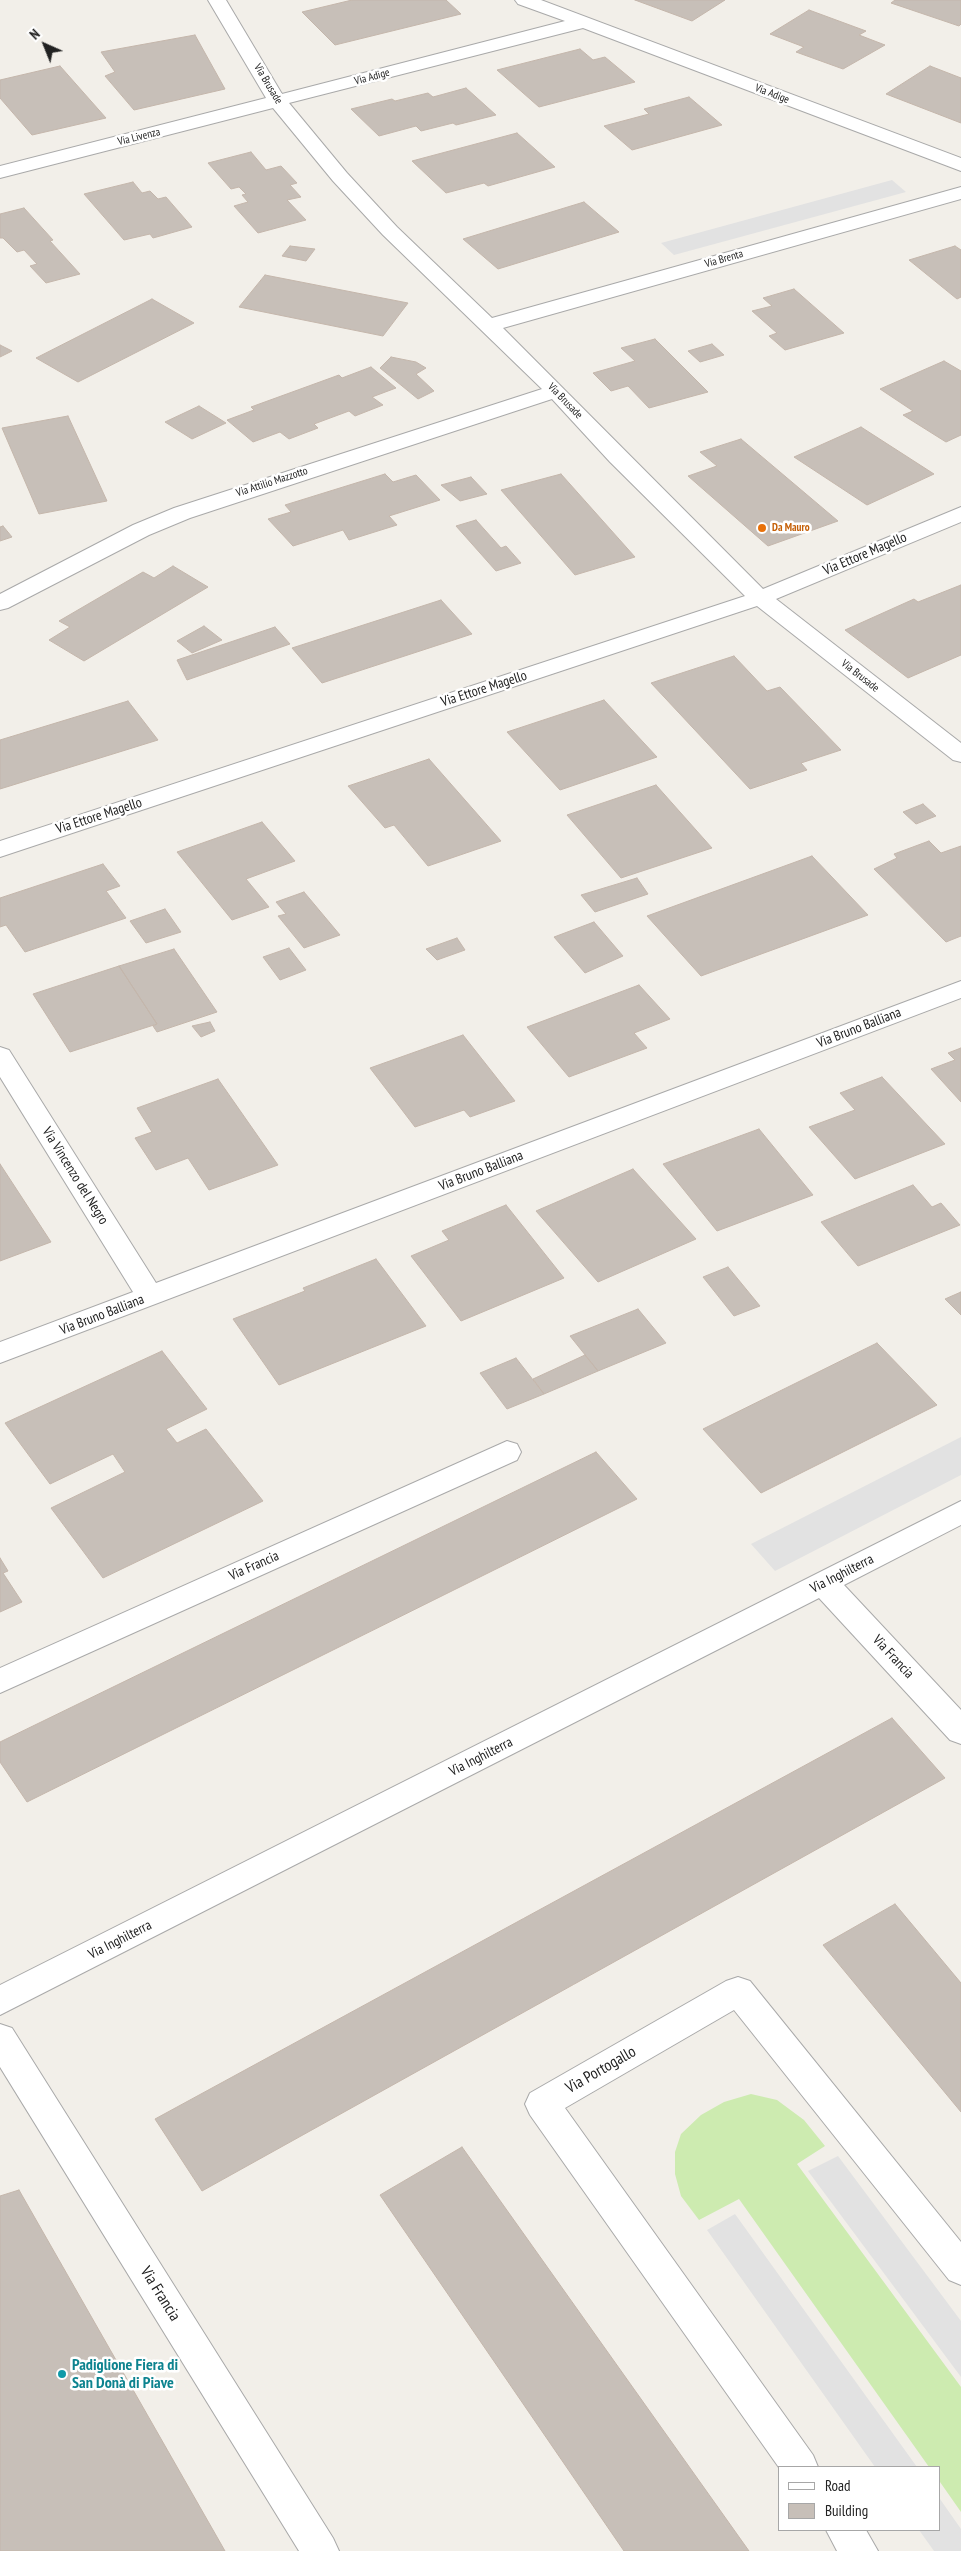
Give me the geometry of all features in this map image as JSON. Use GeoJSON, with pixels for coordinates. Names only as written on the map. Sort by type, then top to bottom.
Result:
{"type":"FeatureCollection","features":[{"type":"Feature","properties":{"kind":"street","name":"Via Brusade"},"geometry":{"type":"LineString","coordinates":[[217,0],[277,101],[340,176],[390,231],[556,391],[618,457],[760,598],[961,756]]}},
{"type":"Feature","properties":{"kind":"street","name":"Via Adige"},"geometry":{"type":"LineString","coordinates":[[524,0],[961,165]]}},
{"type":"Feature","properties":{"kind":"street","name":"Via Adige"},"geometry":{"type":"LineString","coordinates":[[277,101],[584,22]]}},
{"type":"Feature","properties":{"kind":"street","name":"Via Livenza"},"geometry":{"type":"LineString","coordinates":[[0,172],[277,101]]}},
{"type":"Feature","properties":{"kind":"street","name":"Via Brenta"},"geometry":{"type":"LineString","coordinates":[[488,326],[961,193]]}},
{"type":"Feature","properties":{"kind":"street","name":"Via Attilio Mazzotto"},"geometry":{"type":"LineString","coordinates":[[0,604],[142,530],[182,512],[556,391]]}},
{"type":"Feature","properties":{"kind":"street","name":"Via Ettore Magello"},"geometry":{"type":"LineString","coordinates":[[0,849],[760,598],[961,514]]}},
{"type":"Feature","properties":{"kind":"street","name":"Via Bruno Balliana"},"geometry":{"type":"LineString","coordinates":[[0,1353],[961,989]]}},
{"type":"Feature","properties":{"kind":"street","name":"Via Vincenzo del Negro"},"geometry":{"type":"LineString","coordinates":[[0,1056],[150,1296]]}},
{"type":"Feature","properties":{"kind":"street","name":"Via Francia"},"geometry":{"type":"LineString","coordinates":[[0,1681],[507,1452]]}},
{"type":"Feature","properties":{"kind":"street","name":"Via Inghilterra"},"geometry":{"type":"LineString","coordinates":[[0,2001],[961,1512]]}},
{"type":"Feature","properties":{"kind":"street","name":"Via Francia"},"geometry":{"type":"LineString","coordinates":[[824,1583],[961,1731]]}},
{"type":"Feature","properties":{"kind":"street","name":"Via Portogallo"},"geometry":{"type":"LineString","coordinates":[[799,2466],[542,2104],[738,1991],[961,2269]]}},
{"type":"Feature","properties":{"kind":"street","name":"Via Francia"},"geometry":{"type":"LineString","coordinates":[[0,2038],[320,2551]]}},
{"type":"Feature","properties":{"kind":"street"},"geometry":{"type":"LineString","coordinates":[[845,2531],[859,2551]]}},
{"type":"Feature","properties":{"kind":"green space"},"geometry":{"type":"Polygon","coordinates":[[[751,2094],[777,2100],[804,2120],[825,2146],[797,2164],[961,2387],[961,2512],[941,2483],[941,2466],[928,2466],[739,2199],[699,2220],[681,2196],[675,2174],[675,2152],[681,2134],[701,2115],[724,2102],[751,2094]]]}},
{"type":"Feature","properties":{"kind":"shaded area"},"geometry":{"type":"Polygon","coordinates":[[[892,180],[906,192],[674,255],[661,243],[892,180]]]}},
{"type":"Feature","properties":{"kind":"shaded area"},"geometry":{"type":"Polygon","coordinates":[[[961,1437],[961,1475],[775,1571],[751,1544],[961,1437]]]}},
{"type":"Feature","properties":{"kind":"shaded area"},"geometry":{"type":"Polygon","coordinates":[[[838,2156],[961,2321],[961,2377],[808,2171],[838,2156]]]}},
{"type":"Feature","properties":{"kind":"shaded area"},"geometry":{"type":"Polygon","coordinates":[[[735,2214],[916,2466],[874,2466],[707,2230],[735,2214]]]}},
{"type":"Feature","properties":{"kind":"shaded area"},"geometry":{"type":"Polygon","coordinates":[[[941,2500],[961,2529],[961,2551],[934,2551],[920,2531],[941,2531],[941,2500]]]}},
{"type":"Feature","properties":{"kind":"building"},"geometry":{"type":"Polygon","coordinates":[[[352,0],[446,0],[461,14],[335,45],[302,12],[352,0]]]}},
{"type":"Feature","properties":{"kind":"building"},"geometry":{"type":"Polygon","coordinates":[[[635,0],[725,0],[692,21],[635,0]]]}},
{"type":"Feature","properties":{"kind":"building"},"geometry":{"type":"Polygon","coordinates":[[[895,0],[961,0],[961,24],[959,26],[891,3],[895,0]]]}},
{"type":"Feature","properties":{"kind":"building"},"geometry":{"type":"Polygon","coordinates":[[[809,10],[866,31],[859,35],[885,45],[843,69],[796,52],[804,47],[770,34],[809,10]]]}},
{"type":"Feature","properties":{"kind":"building"},"geometry":{"type":"Polygon","coordinates":[[[195,35],[225,89],[134,110],[105,76],[115,72],[101,52],[195,35]]]}},
{"type":"Feature","properties":{"kind":"building"},"geometry":{"type":"Polygon","coordinates":[[[580,49],[593,60],[605,57],[635,82],[539,107],[497,70],[580,49]]]}},
{"type":"Feature","properties":{"kind":"building"},"geometry":{"type":"Polygon","coordinates":[[[60,66],[106,118],[32,135],[0,98],[0,80],[60,66]]]}},
{"type":"Feature","properties":{"kind":"building"},"geometry":{"type":"Polygon","coordinates":[[[930,66],[961,78],[961,123],[886,94],[930,66]]]}},
{"type":"Feature","properties":{"kind":"building"},"geometry":{"type":"Polygon","coordinates":[[[466,88],[496,115],[421,131],[416,126],[379,136],[351,109],[428,93],[433,97],[466,88]]]}},
{"type":"Feature","properties":{"kind":"building"},"geometry":{"type":"Polygon","coordinates":[[[689,97],[722,125],[632,150],[604,126],[649,114],[644,109],[689,97]]]}},
{"type":"Feature","properties":{"kind":"building"},"geometry":{"type":"Polygon","coordinates":[[[517,133],[555,167],[488,186],[484,183],[446,193],[412,161],[517,133]]]}},
{"type":"Feature","properties":{"kind":"building"},"geometry":{"type":"Polygon","coordinates":[[[251,152],[266,170],[281,166],[297,183],[290,185],[301,197],[287,200],[306,220],[258,233],[234,206],[248,202],[242,195],[246,194],[239,187],[231,189],[208,163],[251,152]]]}},
{"type":"Feature","properties":{"kind":"building"},"geometry":{"type":"Polygon","coordinates":[[[133,182],[142,193],[150,191],[158,199],[166,197],[192,227],[153,238],[150,234],[124,240],[84,194],[133,182]]]}},
{"type":"Feature","properties":{"kind":"building"},"geometry":{"type":"Polygon","coordinates":[[[584,202],[619,232],[498,269],[463,239],[584,202]]]}},
{"type":"Feature","properties":{"kind":"building"},"geometry":{"type":"Polygon","coordinates":[[[24,208],[53,240],[50,241],[80,274],[46,283],[30,266],[37,264],[24,250],[17,252],[3,238],[0,238],[0,214],[24,208]]]}},
{"type":"Feature","properties":{"kind":"building"},"geometry":{"type":"Polygon","coordinates":[[[290,246],[315,249],[306,261],[282,256],[290,246]]]}},
{"type":"Feature","properties":{"kind":"building"},"geometry":{"type":"Polygon","coordinates":[[[955,246],[961,250],[961,297],[957,299],[909,260],[955,246]]]}},
{"type":"Feature","properties":{"kind":"building"},"geometry":{"type":"Polygon","coordinates":[[[265,275],[408,303],[383,336],[239,307],[265,275]]]}},
{"type":"Feature","properties":{"kind":"building"},"geometry":{"type":"Polygon","coordinates":[[[794,289],[844,333],[785,350],[769,336],[777,333],[752,311],[772,306],[763,298],[794,289]]]}},
{"type":"Feature","properties":{"kind":"building"},"geometry":{"type":"Polygon","coordinates":[[[152,299],[194,323],[78,382],[36,358],[152,299]]]}},
{"type":"Feature","properties":{"kind":"building"},"geometry":{"type":"Polygon","coordinates":[[[655,339],[708,392],[649,408],[628,386],[611,391],[593,373],[635,361],[621,348],[655,339]]]}},
{"type":"Feature","properties":{"kind":"building"},"geometry":{"type":"Polygon","coordinates":[[[712,344],[724,355],[700,362],[688,351],[712,344]]]}},
{"type":"Feature","properties":{"kind":"building"},"geometry":{"type":"Polygon","coordinates":[[[0,345],[12,351],[0,357],[0,345]]]}},
{"type":"Feature","properties":{"kind":"building"},"geometry":{"type":"Polygon","coordinates":[[[391,357],[416,362],[426,368],[416,374],[434,391],[418,399],[380,368],[391,357]]]}},
{"type":"Feature","properties":{"kind":"building"},"geometry":{"type":"Polygon","coordinates":[[[944,361],[961,371],[961,435],[946,442],[903,415],[913,411],[880,389],[944,361]]]}},
{"type":"Feature","properties":{"kind":"building"},"geometry":{"type":"Polygon","coordinates":[[[371,367],[396,388],[372,397],[383,405],[355,416],[349,411],[314,424],[318,428],[289,439],[280,432],[253,442],[227,420],[254,410],[251,407],[339,375],[342,378],[371,367]]]}},
{"type":"Feature","properties":{"kind":"building"},"geometry":{"type":"Polygon","coordinates":[[[199,406],[226,423],[192,439],[165,422],[199,406]]]}},
{"type":"Feature","properties":{"kind":"building"},"geometry":{"type":"Polygon","coordinates":[[[68,416],[107,501],[39,514],[2,428],[68,416]]]}},
{"type":"Feature","properties":{"kind":"building"},"geometry":{"type":"Polygon","coordinates":[[[861,427],[934,474],[867,505],[794,457],[861,427]]]}},
{"type":"Feature","properties":{"kind":"building"},"geometry":{"type":"Polygon","coordinates":[[[741,439],[838,521],[768,546],[688,476],[717,466],[700,452],[741,439]]]}},
{"type":"Feature","properties":{"kind":"building"},"geometry":{"type":"Polygon","coordinates":[[[385,474],[393,482],[416,475],[440,500],[389,516],[397,525],[349,540],[343,530],[293,546],[268,519],[291,512],[285,505],[385,474]]]}},
{"type":"Feature","properties":{"kind":"building"},"geometry":{"type":"Polygon","coordinates":[[[561,474],[635,557],[575,575],[501,490],[561,474]]]}},
{"type":"Feature","properties":{"kind":"building"},"geometry":{"type":"Polygon","coordinates":[[[471,477],[487,494],[460,501],[441,485],[471,477]]]}},
{"type":"Feature","properties":{"kind":"building"},"geometry":{"type":"Polygon","coordinates":[[[476,520],[501,548],[506,546],[521,563],[496,571],[456,526],[476,520]]]}},
{"type":"Feature","properties":{"kind":"building"},"geometry":{"type":"Polygon","coordinates":[[[3,526],[12,537],[0,541],[0,527],[3,526]]]}},
{"type":"Feature","properties":{"kind":"building"},"geometry":{"type":"Polygon","coordinates":[[[173,566],[208,587],[84,661],[49,640],[70,627],[59,621],[143,572],[154,578],[173,566]]]}},
{"type":"Feature","properties":{"kind":"building"},"geometry":{"type":"Polygon","coordinates":[[[961,585],[961,655],[908,678],[845,630],[914,599],[918,602],[961,585]]]}},
{"type":"Feature","properties":{"kind":"building"},"geometry":{"type":"Polygon","coordinates":[[[441,600],[472,634],[322,683],[292,648],[441,600]]]}},
{"type":"Feature","properties":{"kind":"building"},"geometry":{"type":"Polygon","coordinates":[[[204,626],[222,640],[192,653],[177,641],[204,626]]]}},
{"type":"Feature","properties":{"kind":"building"},"geometry":{"type":"Polygon","coordinates":[[[275,627],[290,644],[187,680],[177,660],[275,627]]]}},
{"type":"Feature","properties":{"kind":"building"},"geometry":{"type":"Polygon","coordinates":[[[734,656],[767,691],[780,687],[841,750],[801,763],[807,770],[750,789],[651,683],[734,656]]]}},
{"type":"Feature","properties":{"kind":"building"},"geometry":{"type":"Polygon","coordinates":[[[604,700],[657,757],[560,790],[507,732],[604,700]]]}},
{"type":"Feature","properties":{"kind":"building"},"geometry":{"type":"Polygon","coordinates":[[[128,701],[158,740],[0,789],[0,740],[128,701]]]}},
{"type":"Feature","properties":{"kind":"building"},"geometry":{"type":"Polygon","coordinates":[[[429,759],[501,841],[428,866],[394,825],[385,828],[348,786],[429,759]]]}},
{"type":"Feature","properties":{"kind":"building"},"geometry":{"type":"Polygon","coordinates":[[[656,785],[712,848],[621,878],[567,815],[656,785]]]}},
{"type":"Feature","properties":{"kind":"building"},"geometry":{"type":"Polygon","coordinates":[[[923,804],[936,816],[916,824],[903,812],[923,804]]]}},
{"type":"Feature","properties":{"kind":"building"},"geometry":{"type":"Polygon","coordinates":[[[262,822],[295,861],[246,879],[269,907],[232,920],[177,852],[262,822]]]}},
{"type":"Feature","properties":{"kind":"building"},"geometry":{"type":"Polygon","coordinates":[[[929,841],[941,853],[961,846],[961,936],[946,942],[874,869],[897,858],[894,854],[929,841]]]}},
{"type":"Feature","properties":{"kind":"building"},"geometry":{"type":"Polygon","coordinates":[[[812,856],[868,915],[701,976],[647,916],[812,856]]]}},
{"type":"Feature","properties":{"kind":"building"},"geometry":{"type":"Polygon","coordinates":[[[103,864],[120,886],[106,891],[126,918],[25,952],[6,925],[0,927],[0,898],[103,864]]]}},
{"type":"Feature","properties":{"kind":"building"},"geometry":{"type":"Polygon","coordinates":[[[637,878],[648,894],[595,912],[581,895],[637,878]]]}},
{"type":"Feature","properties":{"kind":"building"},"geometry":{"type":"Polygon","coordinates":[[[304,892],[340,935],[304,948],[278,916],[286,914],[276,902],[304,892]]]}},
{"type":"Feature","properties":{"kind":"building"},"geometry":{"type":"Polygon","coordinates":[[[165,909],[181,932],[146,943],[130,921],[165,909]]]}},
{"type":"Feature","properties":{"kind":"building"},"geometry":{"type":"Polygon","coordinates":[[[594,922],[623,956],[585,973],[554,937],[594,922]]]}},
{"type":"Feature","properties":{"kind":"building"},"geometry":{"type":"Polygon","coordinates":[[[457,938],[465,950],[437,960],[426,949],[457,938]]]}},
{"type":"Feature","properties":{"kind":"building"},"geometry":{"type":"Polygon","coordinates":[[[289,948],[306,970],[280,980],[263,957],[289,948]]]}},
{"type":"Feature","properties":{"kind":"building"},"geometry":{"type":"Polygon","coordinates":[[[174,949],[217,1012],[157,1032],[153,1026],[157,1024],[119,966],[174,949]]]}},
{"type":"Feature","properties":{"kind":"building"},"geometry":{"type":"Polygon","coordinates":[[[119,966],[157,1024],[70,1052],[33,994],[119,966]]]}},
{"type":"Feature","properties":{"kind":"building"},"geometry":{"type":"Polygon","coordinates":[[[639,985],[670,1019],[634,1033],[647,1048],[569,1077],[527,1027],[639,985]]]}},
{"type":"Feature","properties":{"kind":"building"},"geometry":{"type":"Polygon","coordinates":[[[210,1022],[215,1031],[201,1037],[192,1026],[210,1022]]]}},
{"type":"Feature","properties":{"kind":"building"},"geometry":{"type":"Polygon","coordinates":[[[463,1035],[515,1101],[470,1117],[464,1110],[415,1127],[370,1068],[463,1035]]]}},
{"type":"Feature","properties":{"kind":"building"},"geometry":{"type":"Polygon","coordinates":[[[961,1048],[961,1102],[931,1069],[955,1060],[948,1053],[961,1048]]]}},
{"type":"Feature","properties":{"kind":"building"},"geometry":{"type":"Polygon","coordinates":[[[882,1077],[945,1144],[855,1179],[809,1127],[855,1110],[840,1093],[882,1077]]]}},
{"type":"Feature","properties":{"kind":"building"},"geometry":{"type":"Polygon","coordinates":[[[218,1079],[278,1165],[209,1190],[188,1158],[156,1170],[135,1138],[152,1132],[137,1108],[218,1079]]]}},
{"type":"Feature","properties":{"kind":"building"},"geometry":{"type":"Polygon","coordinates":[[[759,1129],[813,1195],[717,1231],[663,1164],[759,1129]]]}},
{"type":"Feature","properties":{"kind":"building"},"geometry":{"type":"Polygon","coordinates":[[[0,1164],[51,1242],[0,1261],[0,1164]]]}},
{"type":"Feature","properties":{"kind":"building"},"geometry":{"type":"Polygon","coordinates":[[[633,1169],[696,1239],[598,1282],[536,1211],[633,1169]]]}},
{"type":"Feature","properties":{"kind":"building"},"geometry":{"type":"Polygon","coordinates":[[[913,1185],[932,1207],[941,1203],[960,1225],[858,1266],[821,1222],[913,1185]]]}},
{"type":"Feature","properties":{"kind":"building"},"geometry":{"type":"Polygon","coordinates":[[[506,1205],[564,1278],[461,1321],[411,1256],[449,1240],[442,1231],[506,1205]]]}},
{"type":"Feature","properties":{"kind":"building"},"geometry":{"type":"Polygon","coordinates":[[[376,1259],[426,1326],[279,1385],[233,1319],[305,1291],[303,1288],[376,1259]]]}},
{"type":"Feature","properties":{"kind":"building"},"geometry":{"type":"Polygon","coordinates":[[[728,1267],[760,1306],[734,1316],[703,1277],[728,1267]]]}},
{"type":"Feature","properties":{"kind":"building"},"geometry":{"type":"Polygon","coordinates":[[[961,1292],[961,1315],[945,1299],[961,1292]]]}},
{"type":"Feature","properties":{"kind":"building"},"geometry":{"type":"Polygon","coordinates":[[[638,1309],[666,1343],[598,1371],[570,1336],[638,1309]]]}},
{"type":"Feature","properties":{"kind":"building"},"geometry":{"type":"Polygon","coordinates":[[[877,1343],[937,1405],[761,1493],[703,1429],[877,1343]]]}},
{"type":"Feature","properties":{"kind":"building"},"geometry":{"type":"Polygon","coordinates":[[[162,1351],[207,1409],[166,1429],[177,1443],[206,1429],[263,1501],[103,1578],[51,1508],[125,1472],[113,1454],[50,1484],[5,1423],[162,1351]]]}},
{"type":"Feature","properties":{"kind":"building"},"geometry":{"type":"Polygon","coordinates":[[[585,1355],[598,1371],[544,1394],[533,1379],[585,1355]]]}},
{"type":"Feature","properties":{"kind":"building"},"geometry":{"type":"Polygon","coordinates":[[[516,1358],[544,1394],[507,1409],[480,1373],[516,1358]]]}},
{"type":"Feature","properties":{"kind":"building"},"geometry":{"type":"Polygon","coordinates":[[[596,1452],[637,1499],[27,1802],[0,1762],[0,1742],[596,1452]]]}},
{"type":"Feature","properties":{"kind":"building"},"geometry":{"type":"Polygon","coordinates":[[[0,1558],[8,1571],[3,1573],[22,1602],[0,1612],[0,1558]]]}},
{"type":"Feature","properties":{"kind":"building"},"geometry":{"type":"Polygon","coordinates":[[[892,1718],[945,1778],[202,2191],[155,2119],[892,1718]]]}},
{"type":"Feature","properties":{"kind":"building"},"geometry":{"type":"Polygon","coordinates":[[[895,1904],[961,1983],[961,2112],[823,1945],[895,1904]]]}},
{"type":"Feature","properties":{"kind":"building"},"geometry":{"type":"Polygon","coordinates":[[[462,2147],[749,2551],[624,2551],[380,2195],[462,2147]]]}},
{"type":"Feature","properties":{"kind":"building","name":"Padiglione Fiera di San Donà di Piave"},"geometry":{"type":"Polygon","coordinates":[[[19,2190],[225,2551],[0,2551],[0,2196],[19,2190]]]}},
{"type":"Feature","properties":{"kind":"place","name":"Da Mauro"},"geometry":{"type":"Point","coordinates":[762,528]}},
{"type":"Feature","properties":{"kind":"place","name":"Padiglione Fiera di San Donà di Piave"},"geometry":{"type":"Point","coordinates":[62,2374]}}]}
